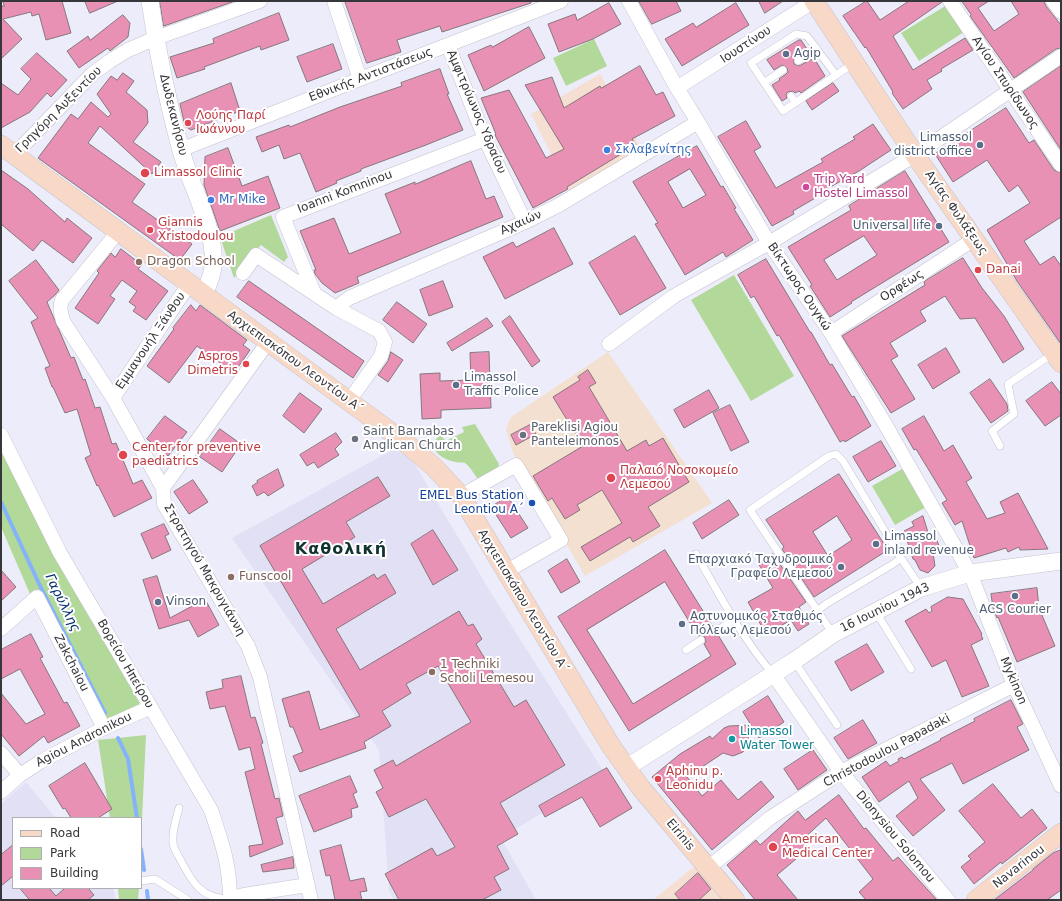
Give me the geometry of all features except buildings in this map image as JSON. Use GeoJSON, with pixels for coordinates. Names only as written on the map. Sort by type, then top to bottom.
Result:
{"type":"FeatureCollection","features":[{"type":"Feature","properties":{"kind":"main road","name":"Αγίας Φυλάξεως"},"geometry":{"type":"LineString","coordinates":[[814,1],[915,155],[1058,358]]}},
{"type":"Feature","properties":{"kind":"main road","name":"Αρχιεπισκόπου Λεοντίου Α΄"},"geometry":{"type":"LineString","coordinates":[[7,150],[348,401],[434,467],[461,496],[507,571],[530,614],[626,768]]}},
{"type":"Feature","properties":{"kind":"main road","name":"Eirinis"},"geometry":{"type":"LineString","coordinates":[[626,768],[735,900]]}},
{"type":"Feature","properties":{"kind":"main road","name":"Navarinou"},"geometry":{"type":"LineString","coordinates":[[976,900],[1061,833]]}},
{"type":"Feature","properties":{"kind":"street","name":"Δωδεκανήσου"},"geometry":{"type":"LineString","coordinates":[[150,1],[168,100],[180,150],[211,237],[213,266],[204,296]]}},
{"type":"Feature","properties":{"kind":"street","name":"Γρηγόρη Αυξεντίου"},"geometry":{"type":"LineString","coordinates":[[7,150],[92,74],[128,50],[156,38],[260,1]]}},
{"type":"Feature","properties":{"kind":"street"},"geometry":{"type":"LineString","coordinates":[[334,1],[360,78]]}},
{"type":"Feature","properties":{"kind":"street","name":"Εθνικής Αντιστάσεως"},"geometry":{"type":"LineString","coordinates":[[180,150],[360,78],[561,1]]}},
{"type":"Feature","properties":{"kind":"street","name":"Βίκτωρος Ουγκώ"},"geometry":{"type":"LineString","coordinates":[[629,1],[677,88],[769,243],[831,333],[970,573]]}},
{"type":"Feature","properties":{"kind":"street","name":"Ιουστίνου"},"geometry":{"type":"LineString","coordinates":[[677,88],[814,1]]}},
{"type":"Feature","properties":{"kind":"street","name":"Αγίου Σπυρίδωνος"},"geometry":{"type":"LineString","coordinates":[[950,1],[1061,165]]}},
{"type":"Feature","properties":{"kind":"street"},"geometry":{"type":"LineString","coordinates":[[1053,1],[1061,12]]}},
{"type":"Feature","properties":{"kind":"street","name":"Αμφιτρύωνος Υδραίου"},"geometry":{"type":"LineString","coordinates":[[448,45],[485,139],[525,222]]}},
{"type":"Feature","properties":{"kind":"street"},"geometry":{"type":"LineString","coordinates":[[609,344],[674,296],[769,243],[915,155],[1061,56]]}},
{"type":"Feature","properties":{"kind":"street","name":"Αχαιών"},"geometry":{"type":"LineString","coordinates":[[336,308],[349,298],[525,222],[565,202],[698,122]]}},
{"type":"Feature","properties":{"kind":"street","name":"Ioanni Komninou"},"geometry":{"type":"LineString","coordinates":[[314,293],[283,217],[485,139]]}},
{"type":"Feature","properties":{"kind":"street","name":"Στρατηγού Μακρυγιάννη"},"geometry":{"type":"LineString","coordinates":[[118,232],[62,300],[60,312],[63,321],[113,398],[163,488],[164,504],[248,646],[255,661],[260,677],[311,900]]}},
{"type":"Feature","properties":{"kind":"street","name":"Ορφέως"},"geometry":{"type":"LineString","coordinates":[[831,333],[974,239]]}},
{"type":"Feature","properties":{"kind":"street"},"geometry":{"type":"LineString","coordinates":[[243,273],[256,255],[336,308],[379,331],[385,342],[381,356],[348,401]]}},
{"type":"Feature","properties":{"kind":"street","name":"Εμμανουήλ Ξάνθου"},"geometry":{"type":"LineString","coordinates":[[113,398],[189,284]]}},
{"type":"Feature","properties":{"kind":"street"},"geometry":{"type":"LineString","coordinates":[[163,488],[268,342]]}},
{"type":"Feature","properties":{"kind":"street","name":"Βορείου Ηπείρου"},"geometry":{"type":"LineString","coordinates":[[1,435],[60,553],[211,810],[229,873],[230,899]]}},
{"type":"Feature","properties":{"kind":"street"},"geometry":{"type":"LineString","coordinates":[[461,496],[516,465],[561,540],[507,571]]}},
{"type":"Feature","properties":{"kind":"street","name":"16 Iouniou 1943"},"geometry":{"type":"LineString","coordinates":[[626,768],[794,661],[833,634],[921,588],[970,573],[1061,561]]}},
{"type":"Feature","properties":{"kind":"street","name":"Mykinon"},"geometry":{"type":"LineString","coordinates":[[970,573],[1014,685],[1061,786]]}},
{"type":"Feature","properties":{"kind":"street","name":"Zakchaiou"},"geometry":{"type":"LineString","coordinates":[[1,630],[37,597],[104,728]]}},
{"type":"Feature","properties":{"kind":"street","name":"Dionysiou Solomou"},"geometry":{"type":"LineString","coordinates":[[773,674],[841,772],[948,900]]}},
{"type":"Feature","properties":{"kind":"street","name":"Christodoulou Papadaki"},"geometry":{"type":"LineString","coordinates":[[708,868],[770,818],[841,772],[1014,685]]}},
{"type":"Feature","properties":{"kind":"street","name":"Agiou Andronikou"},"geometry":{"type":"LineString","coordinates":[[1,792],[20,775],[40,762],[104,728],[151,707]]}},
{"type":"Feature","properties":{"kind":"street"},"geometry":{"type":"LineString","coordinates":[[1,753],[20,775]]}},
{"type":"Feature","properties":{"kind":"street"},"geometry":{"type":"LineString","coordinates":[[230,899],[244,895],[307,884]]}},
{"type":"Feature","properties":{"kind":"lane"},"geometry":{"type":"LineString","coordinates":[[836,75],[808,36],[796,34],[751,63],[783,111],[796,103],[811,88],[823,80],[836,75],[855,62]]}},
{"type":"Feature","properties":{"kind":"lane"},"geometry":{"type":"LineString","coordinates":[[798,61],[809,58],[817,49]]}},
{"type":"Feature","properties":{"kind":"lane"},"geometry":{"type":"LineString","coordinates":[[764,83],[780,75]]}},
{"type":"Feature","properties":{"kind":"lane"},"geometry":{"type":"LineString","coordinates":[[791,96],[796,103]]}},
{"type":"Feature","properties":{"kind":"lane"},"geometry":{"type":"LineString","coordinates":[[1000,446],[992,430],[1014,414],[1008,384],[1058,358]]}},
{"type":"Feature","properties":{"kind":"lane"},"geometry":{"type":"LineString","coordinates":[[833,634],[750,510],[829,456],[836,454],[843,460],[901,558],[921,588]]}},
{"type":"Feature","properties":{"kind":"lane"},"geometry":{"type":"LineString","coordinates":[[696,554],[735,619],[764,664],[773,674]]}},
{"type":"Feature","properties":{"kind":"lane"},"geometry":{"type":"LineString","coordinates":[[817,611],[826,604],[894,564],[901,558]]}},
{"type":"Feature","properties":{"kind":"lane"},"geometry":{"type":"LineString","coordinates":[[876,612],[911,669]]}},
{"type":"Feature","properties":{"kind":"lane"},"geometry":{"type":"LineString","coordinates":[[716,631],[735,619]]}},
{"type":"Feature","properties":{"kind":"lane"},"geometry":{"type":"LineString","coordinates":[[686,650],[701,640]]}},
{"type":"Feature","properties":{"kind":"lane"},"geometry":{"type":"LineString","coordinates":[[794,661],[837,725]]}},
{"type":"Feature","properties":{"kind":"lane"},"geometry":{"type":"LineString","coordinates":[[179,808],[173,829],[172,844],[187,873],[200,889],[213,897],[230,899]]}},
{"type":"Feature","properties":{"kind":"lane"},"geometry":{"type":"LineString","coordinates":[[142,882],[155,879],[188,900]]}},
{"type":"Feature","properties":{"kind":"shaded area"},"geometry":{"type":"Polygon","coordinates":[[[600,74],[643,152],[571,193],[531,114],[600,74]]]}},
{"type":"Feature","properties":{"kind":"shaded area","name":"Παλαιό Νοσοκομείο Λεμεσού"},"geometry":{"type":"Polygon","coordinates":[[[608,352],[712,503],[585,576],[513,453],[506,429],[511,417],[608,352]]]}},
{"type":"Feature","properties":{"kind":"shaded area","name":"1 Techniki Scholi Lemesou"},"geometry":{"type":"Polygon","coordinates":[[[403,444],[491,593],[607,777],[555,805],[501,838],[536,900],[394,900],[389,890],[379,750],[232,538],[403,444]]]}},
{"type":"Feature","properties":{"kind":"shaded area"},"geometry":{"type":"Polygon","coordinates":[[[26,782],[55,817],[12,817],[12,889],[113,889],[116,900],[1,900],[1,804],[26,782]]]}},
{"type":"Feature","properties":{"kind":"shaded area"},"geometry":{"type":"Polygon","coordinates":[[[697,864],[727,900],[653,900],[697,864]]]}},
{"type":"Feature","properties":{"kind":"green space"},"geometry":{"type":"Polygon","coordinates":[[[947,5],[964,32],[919,61],[901,33],[947,5]]]}},
{"type":"Feature","properties":{"kind":"green space"},"geometry":{"type":"Polygon","coordinates":[[[594,39],[607,66],[566,86],[553,58],[594,39]]]}},
{"type":"Feature","properties":{"kind":"green space"},"geometry":{"type":"Polygon","coordinates":[[[271,215],[288,257],[284,262],[261,245],[234,278],[220,237],[271,215]]]}},
{"type":"Feature","properties":{"kind":"green space"},"geometry":{"type":"Polygon","coordinates":[[[734,275],[794,376],[751,401],[691,300],[734,275]]]}},
{"type":"Feature","properties":{"kind":"green space"},"geometry":{"type":"Polygon","coordinates":[[[1,424],[62,551],[143,686],[139,705],[105,724],[30,594],[1,527],[1,424]]]}},
{"type":"Feature","properties":{"kind":"green space"},"geometry":{"type":"Polygon","coordinates":[[[475,424],[499,464],[497,472],[479,480],[465,463],[445,459],[437,453],[434,444],[440,435],[446,441],[464,432],[462,427],[475,424]]]}},
{"type":"Feature","properties":{"kind":"green space"},"geometry":{"type":"Polygon","coordinates":[[[904,468],[926,507],[895,525],[872,486],[904,468]]]}},
{"type":"Feature","properties":{"kind":"green space"},"geometry":{"type":"Polygon","coordinates":[[[146,735],[142,820],[142,817],[110,817],[98,740],[146,735]]]}},
{"type":"Feature","properties":{"kind":"green space"},"geometry":{"type":"Polygon","coordinates":[[[118,889],[139,889],[138,900],[119,900],[118,889]]]}},
{"type":"Feature","properties":{"kind":"waterway","name":"Γαρύλλης"},"geometry":{"type":"LineString","coordinates":[[1,502],[42,590],[105,713]]}},
{"type":"Feature","properties":{"kind":"waterway","name":"Γαρύλλης"},"geometry":{"type":"LineString","coordinates":[[118,738],[128,759],[137,817]]}},
{"type":"Feature","properties":{"kind":"waterway","name":"Γαρύλλης"},"geometry":{"type":"LineString","coordinates":[[142,856],[144,870]]}},
{"type":"Feature","properties":{"kind":"waterway","name":"Γαρύλλης"},"geometry":{"type":"LineString","coordinates":[[147,891],[148,900]]}},
{"type":"Feature","properties":{"kind":"place","name":"Agip"},"geometry":{"type":"Point","coordinates":[786,54]}},
{"type":"Feature","properties":{"kind":"place","name":"Λούης Παρί Ιωάννου"},"geometry":{"type":"Point","coordinates":[188,123]}},
{"type":"Feature","properties":{"kind":"place","name":"Limassol district office"},"geometry":{"type":"Point","coordinates":[980,145]}},
{"type":"Feature","properties":{"kind":"place","name":"Σκλαβενίτης"},"geometry":{"type":"Point","coordinates":[607,150]}},
{"type":"Feature","properties":{"kind":"place","name":"Limassol Clinic"},"geometry":{"type":"Point","coordinates":[145,173]}},
{"type":"Feature","properties":{"kind":"place","name":"Trip Yard Hostel Limassol"},"geometry":{"type":"Point","coordinates":[806,187]}},
{"type":"Feature","properties":{"kind":"place","name":"Mr Mike"},"geometry":{"type":"Point","coordinates":[211,200]}},
{"type":"Feature","properties":{"kind":"place","name":"Universal life"},"geometry":{"type":"Point","coordinates":[939,226]}},
{"type":"Feature","properties":{"kind":"place","name":"Giannis Xristodoulou"},"geometry":{"type":"Point","coordinates":[150,230]}},
{"type":"Feature","properties":{"kind":"place","name":"Dragon School"},"geometry":{"type":"Point","coordinates":[139,262]}},
{"type":"Feature","properties":{"kind":"place","name":"Danai"},"geometry":{"type":"Point","coordinates":[978,270]}},
{"type":"Feature","properties":{"kind":"place","name":"Aspros Dimetris"},"geometry":{"type":"Point","coordinates":[246,364]}},
{"type":"Feature","properties":{"kind":"place","name":"Limassol Traffic Police"},"geometry":{"type":"Point","coordinates":[456,385]}},
{"type":"Feature","properties":{"kind":"place","name":"Pareklisi Agiou Panteleimonos"},"geometry":{"type":"Point","coordinates":[523,435]}},
{"type":"Feature","properties":{"kind":"place","name":"Saint Barnabas Anglican Church"},"geometry":{"type":"Point","coordinates":[355,439]}},
{"type":"Feature","properties":{"kind":"place","name":"Center for preventive paediatrics"},"geometry":{"type":"Point","coordinates":[123,455]}},
{"type":"Feature","properties":{"kind":"place","name":"Παλαιό Νοσοκομείο Λεμεσού"},"geometry":{"type":"Point","coordinates":[611,478]}},
{"type":"Feature","properties":{"kind":"place","name":"EMEL Bus Station Leontiou A´"},"geometry":{"type":"Point","coordinates":[532,503]}},
{"type":"Feature","properties":{"kind":"place","name":"Limassol inland revenue"},"geometry":{"type":"Point","coordinates":[876,544]}},
{"type":"Feature","properties":{"kind":"place","name":"Επαρχιακό Ταχυδρομικό Γραφείο Λεμεσού"},"geometry":{"type":"Point","coordinates":[841,567]}},
{"type":"Feature","properties":{"kind":"place","name":"Funscool"},"geometry":{"type":"Point","coordinates":[231,577]}},
{"type":"Feature","properties":{"kind":"place","name":"ACS Courier"},"geometry":{"type":"Point","coordinates":[1015,596]}},
{"type":"Feature","properties":{"kind":"place","name":"Vinson"},"geometry":{"type":"Point","coordinates":[158,602]}},
{"type":"Feature","properties":{"kind":"place","name":"Αστυνομικός Σταθμός Πόλεως Λεμεσού"},"geometry":{"type":"Point","coordinates":[682,624]}},
{"type":"Feature","properties":{"kind":"place","name":"1 Techniki Scholi Lemesou"},"geometry":{"type":"Point","coordinates":[432,672]}},
{"type":"Feature","properties":{"kind":"place","name":"Limassol Water Tower"},"geometry":{"type":"Point","coordinates":[732,739]}},
{"type":"Feature","properties":{"kind":"place","name":"Aphinu p. Leonidu"},"geometry":{"type":"Point","coordinates":[658,779]}},
{"type":"Feature","properties":{"kind":"place","name":"American Medical Center"},"geometry":{"type":"Point","coordinates":[773,847]}},
{"type":"Feature","properties":{"kind":"district","name":"Καθολική"},"geometry":{"type":"Point","coordinates":[341,550]}}]}
